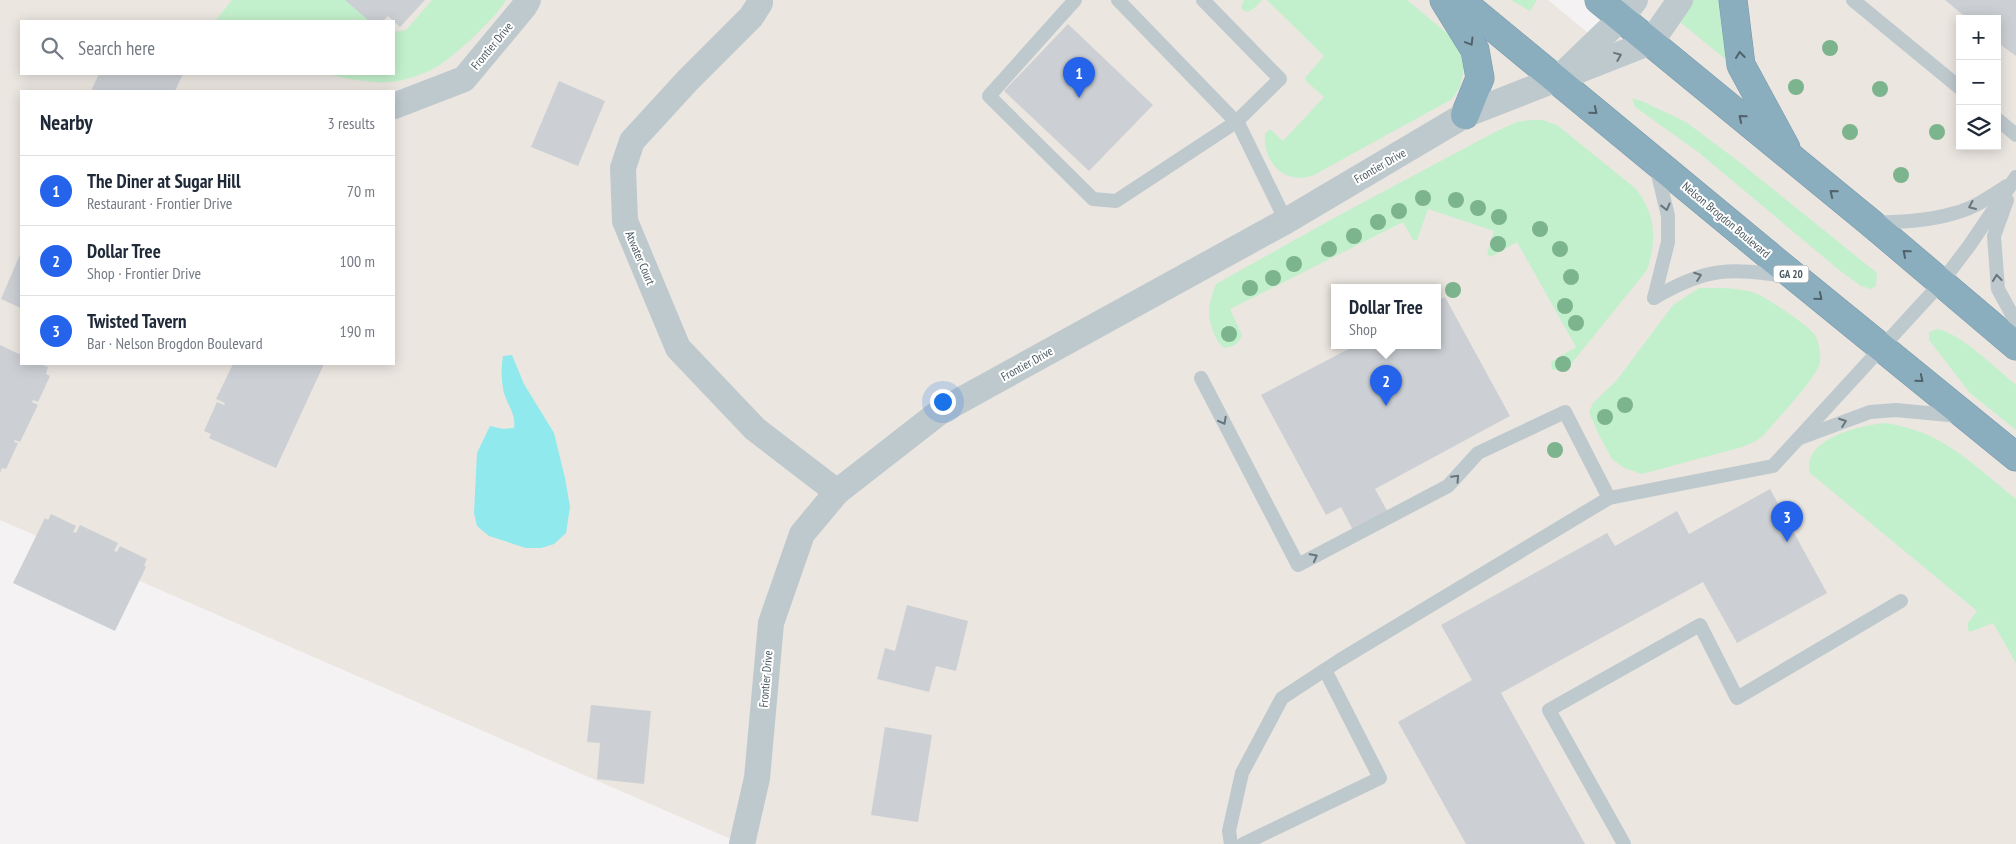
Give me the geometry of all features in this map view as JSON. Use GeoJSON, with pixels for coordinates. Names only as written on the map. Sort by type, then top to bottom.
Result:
{"type":"FeatureCollection","features":[{"type":"Feature","properties":{"kind":"highway"},"geometry":{"type":"LineString","coordinates":[[1444,0],[1475,50],[1480,78],[1465,116]]}},
{"type":"Feature","properties":{"kind":"highway","name":"Nelson Brogdon Boulevard"},"geometry":{"type":"LineString","coordinates":[[1460,0],[2016,457]]}},
{"type":"Feature","properties":{"kind":"highway"},"geometry":{"type":"LineString","coordinates":[[1599,0],[1628,9],[1651,42],[1871,223],[2016,346]]}},
{"type":"Feature","properties":{"kind":"highway"},"geometry":{"type":"LineString","coordinates":[[1733,0],[1741,65],[1793,160]]}},
{"type":"Feature","properties":{"kind":"street","name":"Frontier Drive"},"geometry":{"type":"LineString","coordinates":[[395,106],[464,79],[528,0]]}},
{"type":"Feature","properties":{"kind":"street","name":"Atwater Court"},"geometry":{"type":"LineString","coordinates":[[760,0],[751,17],[688,80],[632,141],[623,168],[625,221],[678,348],[755,429],[837,492]]}},
{"type":"Feature","properties":{"kind":"street"},"geometry":{"type":"LineString","coordinates":[[1651,42],[1680,0]]}},
{"type":"Feature","properties":{"kind":"street","name":"Frontier Drive"},"geometry":{"type":"LineString","coordinates":[[1556,80],[1628,9]]}},
{"type":"Feature","properties":{"kind":"street","name":"Frontier Drive"},"geometry":{"type":"LineString","coordinates":[[742,844],[757,778],[771,623],[802,534],[837,492],[941,411],[1286,221],[1465,116],[1651,42]]}},
{"type":"Feature","properties":{"kind":"lane"},"geometry":{"type":"LineString","coordinates":[[1075,0],[988,96],[1093,199],[1116,200],[1236,122],[1280,79],[1202,0]]}},
{"type":"Feature","properties":{"kind":"lane"},"geometry":{"type":"LineString","coordinates":[[1118,0],[1236,122],[1286,221]]}},
{"type":"Feature","properties":{"kind":"lane"},"geometry":{"type":"LineString","coordinates":[[1853,0],[1956,85]]}},
{"type":"Feature","properties":{"kind":"lane"},"geometry":{"type":"LineString","coordinates":[[2001,122],[2016,135]]}},
{"type":"Feature","properties":{"kind":"lane"},"geometry":{"type":"LineString","coordinates":[[1655,160],[1668,216],[1668,242],[1654,298],[1680,283],[1706,273],[1748,271],[1795,277]]}},
{"type":"Feature","properties":{"kind":"lane"},"geometry":{"type":"LineString","coordinates":[[1871,223],[1904,221],[1955,213],[1984,201],[2015,179]]}},
{"type":"Feature","properties":{"kind":"lane"},"geometry":{"type":"LineString","coordinates":[[1231,844],[1229,831],[1242,773],[1282,698],[1609,498],[1773,466],[1940,283],[1969,246],[2015,179]]}},
{"type":"Feature","properties":{"kind":"lane"},"geometry":{"type":"LineString","coordinates":[[2015,179],[1994,236],[1998,289],[2016,322]]}},
{"type":"Feature","properties":{"kind":"lane"},"geometry":{"type":"LineString","coordinates":[[1201,378],[1298,565],[1448,486],[1478,453],[1565,412],[1609,498]]}},
{"type":"Feature","properties":{"kind":"lane"},"geometry":{"type":"LineString","coordinates":[[1797,440],[1870,412],[1896,410],[1967,417]]}},
{"type":"Feature","properties":{"kind":"lane"},"geometry":{"type":"LineString","coordinates":[[1624,844],[1549,710],[1700,625],[1737,698],[1901,601]]}},
{"type":"Feature","properties":{"kind":"lane"},"geometry":{"type":"LineString","coordinates":[[1244,844],[1380,778],[1325,670]]}},
{"type":"Feature","properties":{"kind":"shaded area"},"geometry":{"type":"Polygon","coordinates":[[[0,0],[1548,0],[1599,42],[1634,0],[2016,0],[2016,844],[742,844],[0,520],[0,0]]]}},
{"type":"Feature","properties":{"kind":"green space"},"geometry":{"type":"Polygon","coordinates":[[[232,0],[345,0],[369,20],[216,20],[232,0]]]}},
{"type":"Feature","properties":{"kind":"green space"},"geometry":{"type":"Polygon","coordinates":[[[432,0],[506,0],[493,17],[472,38],[449,58],[427,72],[391,82],[359,80],[332,75],[395,75],[395,32],[406,30],[432,0]]]}},
{"type":"Feature","properties":{"kind":"green space"},"geometry":{"type":"Polygon","coordinates":[[[1244,0],[1262,0],[1252,10],[1246,11],[1241,7],[1244,0]]]}},
{"type":"Feature","properties":{"kind":"green space"},"geometry":{"type":"Polygon","coordinates":[[[1267,0],[1407,0],[1454,39],[1462,52],[1464,67],[1460,87],[1452,99],[1314,175],[1303,178],[1285,175],[1272,163],[1265,145],[1265,134],[1270,129],[1283,141],[1324,97],[1305,78],[1324,56],[1267,0]]]}},
{"type":"Feature","properties":{"kind":"green space"},"geometry":{"type":"Polygon","coordinates":[[[1511,0],[1537,0],[1530,11],[1511,0]]]}},
{"type":"Feature","properties":{"kind":"green space"},"geometry":{"type":"Polygon","coordinates":[[[1691,0],[1722,0],[1727,58],[1724,58],[1680,22],[1691,0]]]}},
{"type":"Feature","properties":{"kind":"green space"},"geometry":{"type":"Polygon","coordinates":[[[1632,98],[1686,122],[1738,161],[1877,273],[1876,286],[1871,289],[1861,286],[1839,270],[1698,152],[1635,107],[1632,98]]]}},
{"type":"Feature","properties":{"kind":"green space"},"geometry":{"type":"Polygon","coordinates":[[[1543,120],[1557,125],[1635,188],[1647,207],[1653,227],[1652,248],[1647,270],[1563,372],[1552,369],[1551,362],[1576,347],[1517,242],[1491,257],[1487,254],[1494,231],[1428,209],[1417,240],[1413,240],[1403,222],[1230,309],[1242,335],[1238,343],[1225,348],[1221,346],[1212,329],[1209,316],[1211,298],[1216,284],[1345,212],[1497,131],[1517,122],[1543,120]]]}},
{"type":"Feature","properties":{"kind":"green space"},"geometry":{"type":"Polygon","coordinates":[[[1699,288],[1746,290],[1758,294],[1786,311],[1815,335],[1819,344],[1820,362],[1818,369],[1796,398],[1764,435],[1756,441],[1742,447],[1642,474],[1624,468],[1612,459],[1589,412],[1593,403],[1616,381],[1673,305],[1699,288]]]}},
{"type":"Feature","properties":{"kind":"green space"},"geometry":{"type":"Polygon","coordinates":[[[1938,329],[1947,332],[1968,345],[2016,385],[2016,430],[1970,393],[1929,340],[1929,332],[1938,329]]]}},
{"type":"Feature","properties":{"kind":"green space"},"geometry":{"type":"Polygon","coordinates":[[[1885,423],[1924,433],[1940,441],[1971,462],[2016,499],[2016,663],[1993,623],[1970,632],[1968,630],[1968,623],[1977,611],[1810,473],[1810,461],[1815,451],[1823,443],[1848,431],[1885,423]]]}},
{"type":"Feature","properties":{"kind":"water"},"geometry":{"type":"Polygon","coordinates":[[[512,355],[524,384],[554,433],[570,507],[566,533],[554,544],[541,548],[526,548],[489,536],[477,526],[474,513],[477,453],[490,426],[503,429],[514,428],[514,418],[502,384],[503,356],[512,355]]]}},
{"type":"Feature","properties":{"kind":"building"},"geometry":{"type":"Polygon","coordinates":[[[345,0],[425,0],[400,27],[395,20],[388,16],[384,20],[368,20],[345,0]]]}},
{"type":"Feature","properties":{"kind":"building"},"geometry":{"type":"Polygon","coordinates":[[[1945,0],[2016,0],[2016,56],[2001,45],[2001,15],[1963,15],[1945,0]]]}},
{"type":"Feature","properties":{"kind":"building"},"geometry":{"type":"Polygon","coordinates":[[[1068,24],[1153,105],[1089,171],[1004,91],[1068,24]]]}},
{"type":"Feature","properties":{"kind":"building"},"geometry":{"type":"Polygon","coordinates":[[[99,75],[183,75],[175,90],[91,90],[99,75]]]}},
{"type":"Feature","properties":{"kind":"building"},"geometry":{"type":"Polygon","coordinates":[[[559,81],[605,101],[578,166],[531,147],[559,81]]]}},
{"type":"Feature","properties":{"kind":"building"},"geometry":{"type":"Polygon","coordinates":[[[20,254],[20,308],[1,299],[20,254]]]}},
{"type":"Feature","properties":{"kind":"building"},"geometry":{"type":"Polygon","coordinates":[[[1445,297],[1510,416],[1375,489],[1389,514],[1354,532],[1341,507],[1326,515],[1261,395],[1348,349],[1441,349],[1441,299],[1445,297]]]}},
{"type":"Feature","properties":{"kind":"building"},"geometry":{"type":"Polygon","coordinates":[[[0,345],[20,355],[20,365],[43,365],[48,367],[46,374],[50,376],[38,402],[33,400],[32,402],[38,405],[20,442],[15,440],[14,442],[18,443],[6,469],[2,468],[0,473],[0,345]]]}},
{"type":"Feature","properties":{"kind":"building"},"geometry":{"type":"Polygon","coordinates":[[[233,365],[324,365],[276,468],[209,438],[211,434],[204,431],[217,402],[224,405],[225,403],[216,399],[233,365]]]}},
{"type":"Feature","properties":{"kind":"building"},"geometry":{"type":"Polygon","coordinates":[[[1770,489],[1827,593],[1737,643],[1703,582],[1501,693],[1585,844],[1466,844],[1398,722],[1472,680],[1441,625],[1607,533],[1615,546],[1677,511],[1689,534],[1770,489]]]}},
{"type":"Feature","properties":{"kind":"building"},"geometry":{"type":"Polygon","coordinates":[[[51,514],[76,526],[73,532],[76,533],[80,525],[118,543],[114,551],[117,552],[120,546],[147,559],[144,565],[146,567],[115,631],[13,583],[45,518],[48,520],[51,514]]]}},
{"type":"Feature","properties":{"kind":"building"},"geometry":{"type":"Polygon","coordinates":[[[907,605],[968,621],[956,671],[936,666],[929,692],[877,679],[885,648],[895,651],[907,605]]]}},
{"type":"Feature","properties":{"kind":"building"},"geometry":{"type":"Polygon","coordinates":[[[591,705],[651,711],[644,784],[597,779],[600,743],[587,742],[591,705]]]}},
{"type":"Feature","properties":{"kind":"building"},"geometry":{"type":"Polygon","coordinates":[[[885,727],[932,735],[918,822],[871,815],[885,727]]]}},
{"type":"Feature","properties":{"kind":"place","name":"The Diner at Sugar Hill"},"geometry":{"type":"Point","coordinates":[1079,98]}},
{"type":"Feature","properties":{"kind":"place","name":"Dollar Tree"},"geometry":{"type":"Point","coordinates":[1386,406]}},
{"type":"Feature","properties":{"kind":"place","name":"Twisted Tavern"},"geometry":{"type":"Point","coordinates":[1787,542]}}]}
